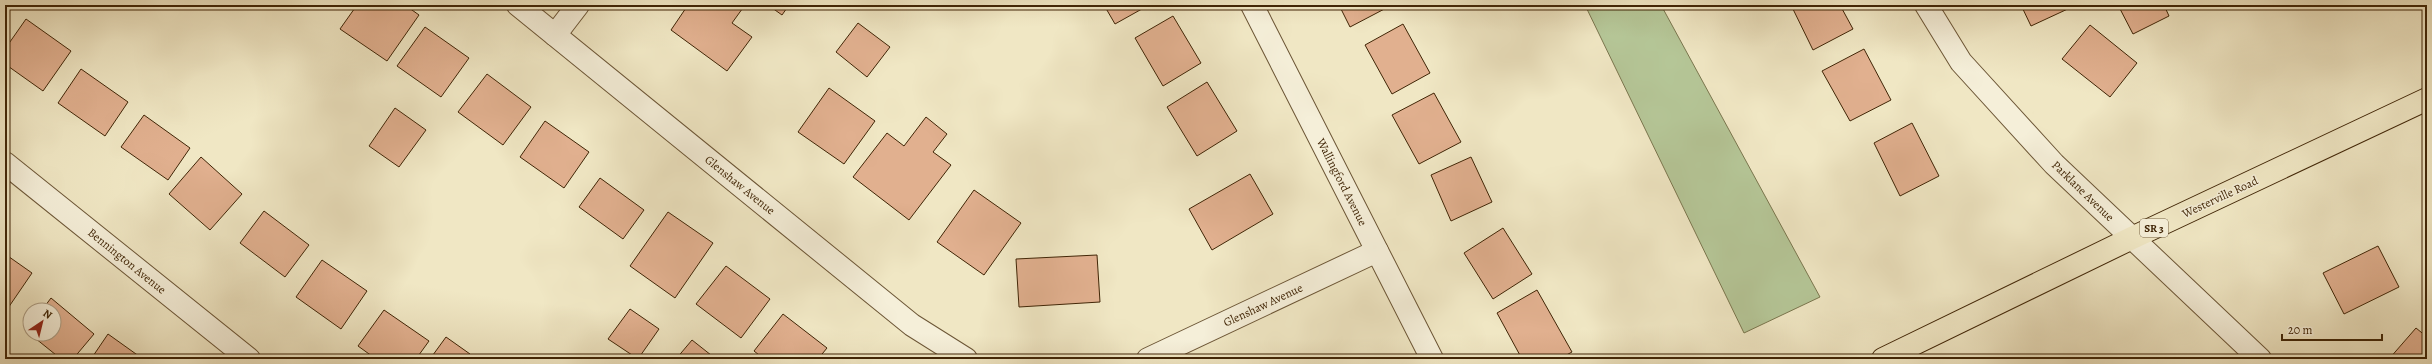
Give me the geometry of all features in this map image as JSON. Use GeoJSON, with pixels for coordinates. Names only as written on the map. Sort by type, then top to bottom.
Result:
{"type":"FeatureCollection","features":[{"type":"Feature","properties":{"kind":"main road","name":"Westerville Road"},"geometry":{"type":"LineString","coordinates":[[1883,359],[2132,238],[2427,99]]}},
{"type":"Feature","properties":{"kind":"street","name":"Glenshaw Avenue"},"geometry":{"type":"LineString","coordinates":[[518,5],[912,325],[966,359]]}},
{"type":"Feature","properties":{"kind":"street"},"geometry":{"type":"LineString","coordinates":[[555,35],[578,5]]}},
{"type":"Feature","properties":{"kind":"street","name":"Wallingford Avenue"},"geometry":{"type":"LineString","coordinates":[[1252,5],[1432,359]]}},
{"type":"Feature","properties":{"kind":"street","name":"Parklane Avenue"},"geometry":{"type":"LineString","coordinates":[[1926,5],[1961,62],[2054,164],[2260,359]]}},
{"type":"Feature","properties":{"kind":"street","name":"Bennington Avenue"},"geometry":{"type":"LineString","coordinates":[[5,163],[249,359]]}},
{"type":"Feature","properties":{"kind":"street","name":"Glenshaw Avenue"},"geometry":{"type":"LineString","coordinates":[[1148,359],[1377,251]]}},
{"type":"Feature","properties":{"kind":"green space"},"geometry":{"type":"Polygon","coordinates":[[[1585,5],[1661,5],[1820,297],[1744,333],[1585,5]]]}},
{"type":"Feature","properties":{"kind":"building"},"geometry":{"type":"Polygon","coordinates":[[[357,5],[405,5],[419,15],[387,61],[340,29],[357,5]]]}},
{"type":"Feature","properties":{"kind":"building"},"geometry":{"type":"Polygon","coordinates":[[[688,5],[745,5],[732,23],[752,37],[727,71],[671,30],[688,5]]]}},
{"type":"Feature","properties":{"kind":"building"},"geometry":{"type":"Polygon","coordinates":[[[768,5],[789,5],[782,15],[768,5]]]}},
{"type":"Feature","properties":{"kind":"building"},"geometry":{"type":"Polygon","coordinates":[[[1104,5],[1149,5],[1115,24],[1104,5]]]}},
{"type":"Feature","properties":{"kind":"building"},"geometry":{"type":"Polygon","coordinates":[[[1339,5],[1392,5],[1350,27],[1339,5]]]}},
{"type":"Feature","properties":{"kind":"building"},"geometry":{"type":"Polygon","coordinates":[[[1791,5],[1840,5],[1853,29],[1813,50],[1791,5]]]}},
{"type":"Feature","properties":{"kind":"building"},"geometry":{"type":"Polygon","coordinates":[[[2021,5],[2071,5],[2072,7],[2031,26],[2021,5]]]}},
{"type":"Feature","properties":{"kind":"building"},"geometry":{"type":"Polygon","coordinates":[[[2118,5],[2164,5],[2169,16],[2133,34],[2118,5]]]}},
{"type":"Feature","properties":{"kind":"building"},"geometry":{"type":"Polygon","coordinates":[[[1173,16],[1201,63],[1163,86],[1135,38],[1173,16]]]}},
{"type":"Feature","properties":{"kind":"building"},"geometry":{"type":"Polygon","coordinates":[[[26,19],[71,51],[43,91],[5,64],[5,49],[26,19]]]}},
{"type":"Feature","properties":{"kind":"building"},"geometry":{"type":"Polygon","coordinates":[[[858,23],[890,47],[867,77],[836,52],[858,23]]]}},
{"type":"Feature","properties":{"kind":"building"},"geometry":{"type":"Polygon","coordinates":[[[1403,24],[1430,73],[1392,94],[1365,45],[1403,24]]]}},
{"type":"Feature","properties":{"kind":"building"},"geometry":{"type":"Polygon","coordinates":[[[2090,25],[2137,63],[2110,97],[2062,59],[2090,25]]]}},
{"type":"Feature","properties":{"kind":"building"},"geometry":{"type":"Polygon","coordinates":[[[425,27],[469,58],[441,97],[397,66],[425,27]]]}},
{"type":"Feature","properties":{"kind":"building"},"geometry":{"type":"Polygon","coordinates":[[[1864,49],[1891,100],[1850,121],[1822,71],[1864,49]]]}},
{"type":"Feature","properties":{"kind":"building"},"geometry":{"type":"Polygon","coordinates":[[[81,69],[128,102],[105,136],[58,103],[81,69]]]}},
{"type":"Feature","properties":{"kind":"building"},"geometry":{"type":"Polygon","coordinates":[[[487,74],[531,107],[503,145],[458,112],[487,74]]]}},
{"type":"Feature","properties":{"kind":"building"},"geometry":{"type":"Polygon","coordinates":[[[1207,82],[1237,131],[1197,156],[1167,107],[1207,82]]]}},
{"type":"Feature","properties":{"kind":"building"},"geometry":{"type":"Polygon","coordinates":[[[829,88],[875,121],[844,164],[798,132],[829,88]]]}},
{"type":"Feature","properties":{"kind":"building"},"geometry":{"type":"Polygon","coordinates":[[[1434,93],[1461,142],[1419,164],[1392,115],[1434,93]]]}},
{"type":"Feature","properties":{"kind":"building"},"geometry":{"type":"Polygon","coordinates":[[[395,108],[426,130],[399,167],[369,146],[395,108]]]}},
{"type":"Feature","properties":{"kind":"building"},"geometry":{"type":"Polygon","coordinates":[[[144,115],[190,148],[168,180],[121,147],[144,115]]]}},
{"type":"Feature","properties":{"kind":"building"},"geometry":{"type":"Polygon","coordinates":[[[926,117],[947,134],[933,152],[951,165],[909,220],[853,177],[887,133],[904,146],[926,117]]]}},
{"type":"Feature","properties":{"kind":"building"},"geometry":{"type":"Polygon","coordinates":[[[545,121],[589,152],[564,188],[520,157],[545,121]]]}},
{"type":"Feature","properties":{"kind":"building"},"geometry":{"type":"Polygon","coordinates":[[[1912,123],[1939,176],[1900,196],[1874,143],[1912,123]]]}},
{"type":"Feature","properties":{"kind":"building"},"geometry":{"type":"Polygon","coordinates":[[[201,157],[242,194],[210,230],[169,194],[201,157]]]}},
{"type":"Feature","properties":{"kind":"building"},"geometry":{"type":"Polygon","coordinates":[[[1471,157],[1492,202],[1451,221],[1431,175],[1471,157]]]}},
{"type":"Feature","properties":{"kind":"building"},"geometry":{"type":"Polygon","coordinates":[[[1250,174],[1273,214],[1212,250],[1189,209],[1250,174]]]}},
{"type":"Feature","properties":{"kind":"building"},"geometry":{"type":"Polygon","coordinates":[[[600,178],[644,210],[623,239],[579,207],[600,178]]]}},
{"type":"Feature","properties":{"kind":"building"},"geometry":{"type":"Polygon","coordinates":[[[974,190],[1021,223],[984,275],[937,242],[974,190]]]}},
{"type":"Feature","properties":{"kind":"building"},"geometry":{"type":"Polygon","coordinates":[[[264,211],[309,245],[285,277],[240,243],[264,211]]]}},
{"type":"Feature","properties":{"kind":"building"},"geometry":{"type":"Polygon","coordinates":[[[668,212],[713,243],[675,298],[630,266],[668,212]]]}},
{"type":"Feature","properties":{"kind":"building"},"geometry":{"type":"Polygon","coordinates":[[[1503,228],[1532,274],[1493,299],[1464,253],[1503,228]]]}},
{"type":"Feature","properties":{"kind":"building"},"geometry":{"type":"Polygon","coordinates":[[[2378,246],[2399,287],[2344,314],[2323,273],[2378,246]]]}},
{"type":"Feature","properties":{"kind":"building"},"geometry":{"type":"Polygon","coordinates":[[[5,254],[32,273],[6,311],[5,310],[5,254]]]}},
{"type":"Feature","properties":{"kind":"building"},"geometry":{"type":"Polygon","coordinates":[[[1097,255],[1100,302],[1019,307],[1016,259],[1097,255]]]}},
{"type":"Feature","properties":{"kind":"building"},"geometry":{"type":"Polygon","coordinates":[[[322,260],[367,291],[341,329],[296,297],[322,260]]]}},
{"type":"Feature","properties":{"kind":"building"},"geometry":{"type":"Polygon","coordinates":[[[726,266],[770,299],[741,338],[696,304],[726,266]]]}},
{"type":"Feature","properties":{"kind":"building"},"geometry":{"type":"Polygon","coordinates":[[[1537,290],[1572,352],[1559,359],[1522,359],[1497,313],[1537,290]]]}},
{"type":"Feature","properties":{"kind":"building"},"geometry":{"type":"Polygon","coordinates":[[[51,298],[56,302],[48,302],[51,298]]]}},
{"type":"Feature","properties":{"kind":"building"},"geometry":{"type":"Polygon","coordinates":[[[62,307],[94,334],[73,359],[61,359],[40,342],[62,342],[62,307]]]}},
{"type":"Feature","properties":{"kind":"building"},"geometry":{"type":"Polygon","coordinates":[[[630,309],[659,329],[638,359],[608,339],[630,309]]]}},
{"type":"Feature","properties":{"kind":"building"},"geometry":{"type":"Polygon","coordinates":[[[384,310],[429,341],[416,359],[376,359],[358,346],[384,310]]]}},
{"type":"Feature","properties":{"kind":"building"},"geometry":{"type":"Polygon","coordinates":[[[783,314],[827,348],[818,359],[764,359],[754,351],[783,314]]]}},
{"type":"Feature","properties":{"kind":"building"},"geometry":{"type":"Polygon","coordinates":[[[2416,328],[2427,337],[2427,359],[2389,359],[2416,328]]]}},
{"type":"Feature","properties":{"kind":"building"},"geometry":{"type":"Polygon","coordinates":[[[108,334],[143,359],[91,359],[108,334]]]}},
{"type":"Feature","properties":{"kind":"building"},"geometry":{"type":"Polygon","coordinates":[[[446,337],[470,354],[466,359],[430,359],[446,337]]]}},
{"type":"Feature","properties":{"kind":"building"},"geometry":{"type":"Polygon","coordinates":[[[692,340],[716,359],[676,359],[692,340]]]}}]}
